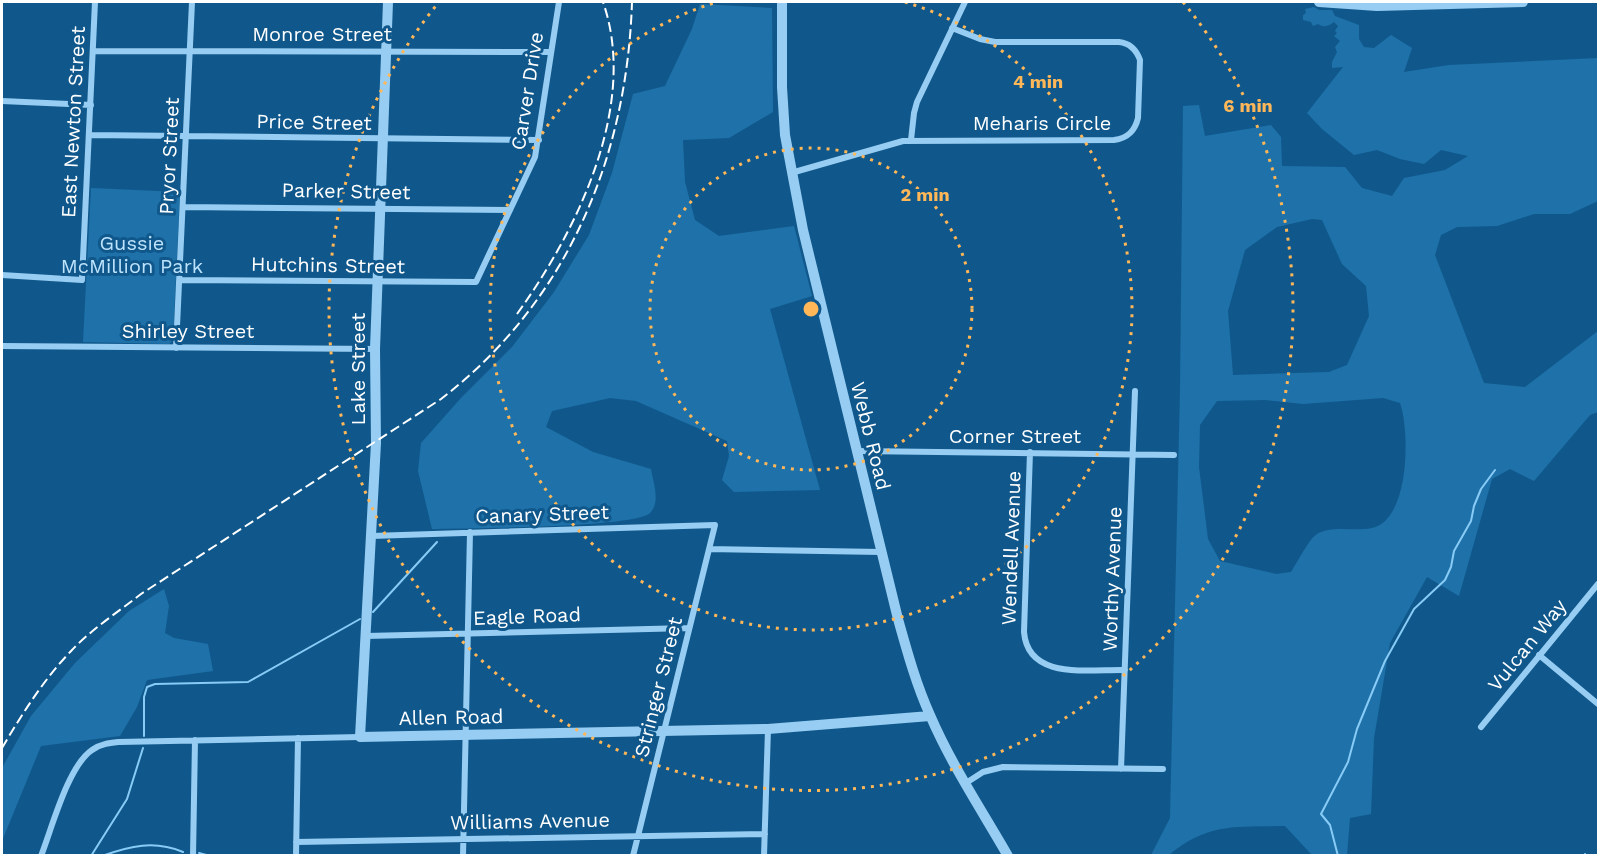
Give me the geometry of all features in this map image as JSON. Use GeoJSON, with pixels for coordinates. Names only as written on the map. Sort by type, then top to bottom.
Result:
{"type":"FeatureCollection","features":[{"type":"Feature","properties":{"kind":"street","name":"East Newton Street"},"geometry":{"type":"LineString","coordinates":[[2,274],[82,280],[95,2]]}},
{"type":"Feature","properties":{"kind":"street","name":"Pryor Street"},"geometry":{"type":"LineString","coordinates":[[176,348],[192,2]]}},
{"type":"Feature","properties":{"kind":"street","name":"Lake Street"},"geometry":{"type":"LineString","coordinates":[[360,737],[376,443],[375,349],[388,2]]}},
{"type":"Feature","properties":{"kind":"street","name":"Carver Drive"},"geometry":{"type":"LineString","coordinates":[[476,282],[535,157],[559,2]]}},
{"type":"Feature","properties":{"kind":"street","name":"Webb Road"},"geometry":{"type":"LineString","coordinates":[[782,2],[783,110],[791,173],[802,230],[881,552],[906,646],[930,716],[1008,855]]}},
{"type":"Feature","properties":{"kind":"street"},"geometry":{"type":"LineString","coordinates":[[911,140],[917,102],[965,2]]}},
{"type":"Feature","properties":{"kind":"street"},"geometry":{"type":"LineString","coordinates":[[1319,2],[1377,6],[1523,2]]}},
{"type":"Feature","properties":{"kind":"street","name":"Meharis Circle"},"geometry":{"type":"LineString","coordinates":[[791,173],[895,142],[911,140],[1114,140],[1131,133],[1137,122],[1140,60],[1136,52],[1127,44],[1119,42],[995,42],[952,28]]}},
{"type":"Feature","properties":{"kind":"street","name":"Monroe Street"},"geometry":{"type":"LineString","coordinates":[[93,51],[551,52]]}},
{"type":"Feature","properties":{"kind":"street"},"geometry":{"type":"LineString","coordinates":[[2,101],[91,105]]}},
{"type":"Feature","properties":{"kind":"street","name":"Price Street"},"geometry":{"type":"LineString","coordinates":[[89,135],[538,140]]}},
{"type":"Feature","properties":{"kind":"street","name":"Parker Street"},"geometry":{"type":"LineString","coordinates":[[183,207],[510,210]]}},
{"type":"Feature","properties":{"kind":"street","name":"Hutchins Street"},"geometry":{"type":"LineString","coordinates":[[180,280],[476,282]]}},
{"type":"Feature","properties":{"kind":"street","name":"Shirley Street"},"geometry":{"type":"LineString","coordinates":[[2,346],[375,349]]}},
{"type":"Feature","properties":{"kind":"street","name":"Worthy Avenue"},"geometry":{"type":"LineString","coordinates":[[1121,769],[1135,391]]}},
{"type":"Feature","properties":{"kind":"street","name":"Corner Street"},"geometry":{"type":"LineString","coordinates":[[856,451],[1174,455]]}},
{"type":"Feature","properties":{"kind":"street","name":"Wendell Avenue"},"geometry":{"type":"LineString","coordinates":[[1030,452],[1024,633],[1027,648],[1037,660],[1051,667],[1125,670]]}},
{"type":"Feature","properties":{"kind":"street","name":"Canary Street"},"geometry":{"type":"LineString","coordinates":[[371,536],[715,525]]}},
{"type":"Feature","properties":{"kind":"street","name":"Stringer Street"},"geometry":{"type":"LineString","coordinates":[[633,855],[715,525]]}},
{"type":"Feature","properties":{"kind":"street"},"geometry":{"type":"LineString","coordinates":[[463,855],[470,532]]}},
{"type":"Feature","properties":{"kind":"street"},"geometry":{"type":"LineString","coordinates":[[709,549],[881,552]]}},
{"type":"Feature","properties":{"kind":"street","name":"Vulcan Way"},"geometry":{"type":"LineString","coordinates":[[1480,727],[1599,584]]}},
{"type":"Feature","properties":{"kind":"street","name":"Eagle Road"},"geometry":{"type":"LineString","coordinates":[[366,636],[689,628]]}},
{"type":"Feature","properties":{"kind":"street"},"geometry":{"type":"LineString","coordinates":[[1539,655],[1599,704]]}},
{"type":"Feature","properties":{"kind":"street","name":"Allen Road"},"geometry":{"type":"LineString","coordinates":[[41,855],[78,763],[91,750],[99,746],[120,742],[768,729],[930,716]]}},
{"type":"Feature","properties":{"kind":"street"},"geometry":{"type":"LineString","coordinates":[[764,855],[768,729]]}},
{"type":"Feature","properties":{"kind":"street"},"geometry":{"type":"LineString","coordinates":[[296,855],[298,738]]}},
{"type":"Feature","properties":{"kind":"street"},"geometry":{"type":"LineString","coordinates":[[193,855],[195,740]]}},
{"type":"Feature","properties":{"kind":"street"},"geometry":{"type":"LineString","coordinates":[[966,783],[983,772],[1003,767],[1163,769]]}},
{"type":"Feature","properties":{"kind":"street","name":"Williams Avenue"},"geometry":{"type":"LineString","coordinates":[[296,843],[765,834]]}},
{"type":"Feature","properties":{"kind":"green space"},"geometry":{"type":"Polygon","coordinates":[[[700,4],[772,8],[773,112],[729,138],[683,140],[685,182],[695,220],[719,236],[794,226],[812,296],[770,309],[820,490],[734,492],[722,480],[729,456],[727,441],[636,401],[610,398],[552,411],[546,427],[593,452],[651,469],[656,498],[650,513],[614,522],[432,529],[418,471],[421,443],[461,398],[512,347],[554,292],[589,235],[612,173],[633,94],[665,86],[692,29],[700,4]]]}},
{"type":"Feature","properties":{"kind":"green space"},"geometry":{"type":"Polygon","coordinates":[[[1314,7],[1319,10],[1332,10],[1335,16],[1359,25],[1359,39],[1364,47],[1374,48],[1391,35],[1412,48],[1404,72],[1449,65],[1598,58],[1598,201],[1570,214],[1534,214],[1497,226],[1457,227],[1441,235],[1435,255],[1484,383],[1525,387],[1598,331],[1598,412],[1590,415],[1534,481],[1510,469],[1492,479],[1459,596],[1427,577],[1390,643],[1374,738],[1371,814],[1350,818],[1347,855],[1312,855],[1285,826],[1252,826],[1224,828],[1210,832],[1183,844],[1169,855],[1151,855],[1170,818],[1180,391],[1183,106],[1199,105],[1205,136],[1271,125],[1281,137],[1282,166],[1345,167],[1362,188],[1392,196],[1404,178],[1445,170],[1468,156],[1441,150],[1424,164],[1400,159],[1377,150],[1354,155],[1322,129],[1307,113],[1343,67],[1332,68],[1337,52],[1335,47],[1340,41],[1334,36],[1338,26],[1334,22],[1326,26],[1318,24],[1313,26],[1311,22],[1303,20],[1305,9],[1314,7]],[[1312,219],[1277,227],[1245,250],[1228,311],[1233,375],[1329,372],[1347,365],[1369,316],[1366,286],[1342,264],[1322,220],[1312,219]],[[1383,398],[1303,404],[1266,400],[1217,401],[1200,425],[1199,467],[1208,539],[1220,561],[1276,574],[1291,572],[1317,534],[1337,529],[1372,528],[1385,521],[1394,509],[1400,492],[1406,453],[1400,403],[1383,398]]]}},
{"type":"Feature","properties":{"kind":"green space","name":"Gussie McMillion Park"},"geometry":{"type":"Polygon","coordinates":[[[91,188],[180,192],[173,340],[169,344],[83,342],[91,188]]]}},
{"type":"Feature","properties":{"kind":"green space"},"geometry":{"type":"Polygon","coordinates":[[[164,589],[169,606],[165,633],[174,638],[208,644],[213,671],[147,680],[137,707],[120,736],[41,746],[2,841],[2,768],[31,716],[75,663],[129,611],[164,589]]]}},
{"type":"Feature","properties":{"kind":"waterway"},"geometry":{"type":"LineString","coordinates":[[1338,856],[1330,825],[1321,814],[1348,762],[1357,729],[1385,661],[1414,609],[1445,580],[1451,567],[1454,551],[1471,521],[1481,489],[1495,470]]}},
{"type":"Feature","properties":{"kind":"waterway"},"geometry":{"type":"LineString","coordinates":[[373,612],[437,542]]}},
{"type":"Feature","properties":{"kind":"waterway"},"geometry":{"type":"LineString","coordinates":[[144,736],[144,697],[147,687],[155,684],[248,682],[360,619]]}},
{"type":"Feature","properties":{"kind":"waterway"},"geometry":{"type":"LineString","coordinates":[[91,856],[127,799],[143,748]]}},
{"type":"Feature","properties":{"kind":"waterway"},"geometry":{"type":"LineString","coordinates":[[102,856],[122,849],[152,845],[183,852]]}},
{"type":"Feature","properties":{"kind":"waterway"},"geometry":{"type":"LineString","coordinates":[[199,853],[210,856]]}},
{"type":"Feature","properties":{"kind":"railway"},"geometry":{"type":"LineString","coordinates":[[517,314],[561,245],[596,166],[607,124],[613,83],[612,42],[603,2]]}},
{"type":"Feature","properties":{"kind":"railway"},"geometry":{"type":"LineString","coordinates":[[2,748],[43,685],[80,642],[141,594],[441,399],[485,360],[523,318],[555,272],[582,223],[603,171],[618,116],[628,60],[632,2]]}}]}
